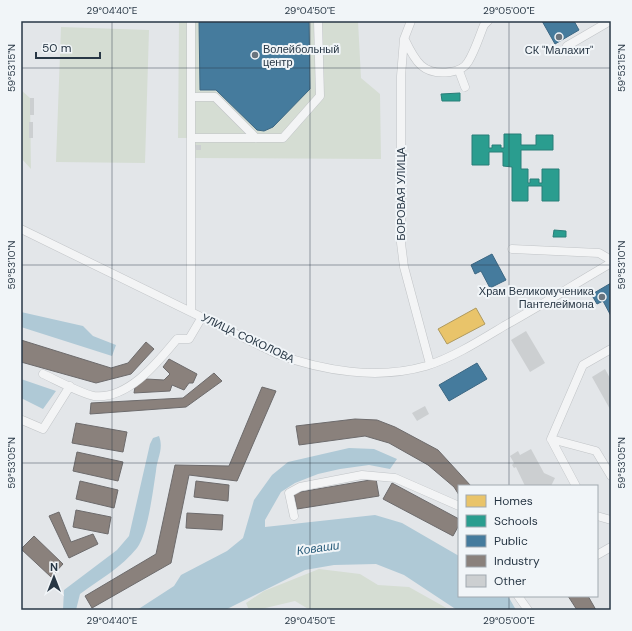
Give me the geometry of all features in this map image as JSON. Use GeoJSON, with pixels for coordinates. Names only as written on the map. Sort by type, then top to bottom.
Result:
{"type":"FeatureCollection","features":[{"type":"Feature","properties":{"kind":"street"},"geometry":{"type":"LineString","coordinates":[[190,21],[191,312]]}},
{"type":"Feature","properties":{"kind":"street"},"geometry":{"type":"LineString","coordinates":[[191,138],[282,138],[320,96],[318,21]]}},
{"type":"Feature","properties":{"kind":"street","name":"БОРОВАЯ УЛИЦА"},"geometry":{"type":"LineString","coordinates":[[411,21],[404,39],[401,76],[401,243],[404,267],[430,364]]}},
{"type":"Feature","properties":{"kind":"street"},"geometry":{"type":"LineString","coordinates":[[404,39],[413,57],[422,67],[438,74],[459,71],[468,63],[484,25],[488,21]]}},
{"type":"Feature","properties":{"kind":"street"},"geometry":{"type":"LineString","coordinates":[[567,46],[610,21]]}},
{"type":"Feature","properties":{"kind":"street"},"geometry":{"type":"LineString","coordinates":[[459,71],[465,87]]}},
{"type":"Feature","properties":{"kind":"street"},"geometry":{"type":"LineString","coordinates":[[191,97],[215,97],[256,138]]}},
{"type":"Feature","properties":{"kind":"street","name":"УЛИЦА СОКОЛОВА"},"geometry":{"type":"LineString","coordinates":[[21,229],[277,354],[296,361],[330,369],[360,372],[400,371],[430,364],[457,354],[611,263]]}},
{"type":"Feature","properties":{"kind":"street"},"geometry":{"type":"LineString","coordinates":[[512,249],[599,253],[611,260]]}},
{"type":"Feature","properties":{"kind":"street"},"geometry":{"type":"LineString","coordinates":[[43,374],[93,396],[108,396],[128,387],[152,366],[177,339],[189,339],[202,318]]}},
{"type":"Feature","properties":{"kind":"street"},"geometry":{"type":"LineString","coordinates":[[575,485],[552,439],[582,365],[611,349]]}},
{"type":"Feature","properties":{"kind":"street"},"geometry":{"type":"LineString","coordinates":[[22,420],[43,429],[70,386]]}},
{"type":"Feature","properties":{"kind":"street"},"geometry":{"type":"LineString","coordinates":[[552,439],[596,451],[611,476]]}},
{"type":"Feature","properties":{"kind":"street"},"geometry":{"type":"LineString","coordinates":[[294,516],[289,493],[300,487],[362,475],[395,478],[458,506]]}},
{"type":"Feature","properties":{"kind":"street"},"geometry":{"type":"LineString","coordinates":[[598,516],[611,520]]}},
{"type":"Feature","properties":{"kind":"street"},"geometry":{"type":"LineString","coordinates":[[598,554],[611,547]]}},
{"type":"Feature","properties":{"kind":"street"},"geometry":{"type":"LineString","coordinates":[[519,597],[528,610]]}},
{"type":"Feature","properties":{"kind":"shaded area"},"geometry":{"type":"Polygon","coordinates":[[[179,21],[358,21],[361,78],[380,94],[381,159],[191,158],[191,138],[178,138],[179,21]]]}},
{"type":"Feature","properties":{"kind":"shaded area"},"geometry":{"type":"Polygon","coordinates":[[[61,27],[149,30],[145,163],[56,162],[61,27]]]}},
{"type":"Feature","properties":{"kind":"shaded area"},"geometry":{"type":"Polygon","coordinates":[[[21,90],[30,98],[31,169],[21,158],[21,90]]]}},
{"type":"Feature","properties":{"kind":"shaded area"},"geometry":{"type":"Polygon","coordinates":[[[319,569],[360,574],[378,585],[409,587],[450,610],[310,610],[295,601],[257,610],[249,610],[246,603],[264,591],[319,569]]]}},
{"type":"Feature","properties":{"kind":"water"},"geometry":{"type":"Polygon","coordinates":[[[21,312],[83,326],[93,336],[116,345],[112,356],[21,327],[21,312]]]}},
{"type":"Feature","properties":{"kind":"water"},"geometry":{"type":"Polygon","coordinates":[[[21,379],[56,391],[43,409],[21,398],[21,379]]]}},
{"type":"Feature","properties":{"kind":"water"},"geometry":{"type":"Polygon","coordinates":[[[159,436],[161,449],[150,511],[141,541],[131,555],[110,573],[80,594],[76,610],[63,610],[64,590],[117,550],[129,536],[150,444],[153,438],[159,436]]]}},
{"type":"Feature","properties":{"kind":"water","name":"Коваши"},"geometry":{"type":"Polygon","coordinates":[[[349,448],[374,449],[397,459],[390,469],[369,465],[340,469],[318,474],[295,483],[281,492],[265,520],[265,527],[375,515],[402,523],[458,555],[458,597],[509,597],[516,610],[457,610],[404,575],[376,564],[334,565],[305,570],[225,610],[137,610],[174,586],[181,575],[227,551],[243,538],[254,500],[272,475],[288,462],[349,448]]]}},
{"type":"Feature","properties":{"kind":"building: Homes"},"geometry":{"type":"Polygon","coordinates":[[[476,308],[485,324],[447,344],[438,329],[476,308]]]}},
{"type":"Feature","properties":{"kind":"building: Schools"},"geometry":{"type":"Polygon","coordinates":[[[460,93],[460,101],[442,101],[441,94],[460,93]]]}},
{"type":"Feature","properties":{"kind":"building: Schools"},"geometry":{"type":"Polygon","coordinates":[[[504,134],[521,134],[521,145],[536,145],[536,135],[553,135],[553,150],[521,150],[521,169],[528,169],[528,183],[530,183],[530,179],[539,179],[539,183],[542,183],[542,169],[559,169],[559,201],[542,201],[542,186],[528,186],[528,201],[512,201],[512,167],[503,166],[503,152],[489,152],[489,165],[472,165],[472,135],[489,135],[489,148],[492,148],[492,145],[501,145],[501,148],[504,148],[504,134]]]}},
{"type":"Feature","properties":{"kind":"building: Schools"},"geometry":{"type":"Polygon","coordinates":[[[554,230],[566,231],[566,237],[553,237],[554,230]]]}},
{"type":"Feature","properties":{"kind":"building: Public","name":"Волейбольный центр"},"geometry":{"type":"Polygon","coordinates":[[[199,21],[309,21],[310,89],[273,127],[264,131],[257,130],[216,90],[200,90],[199,21]]]}},
{"type":"Feature","properties":{"kind":"building: Public","name":"СК \"Малахит\""},"geometry":{"type":"Polygon","coordinates":[[[542,21],[574,21],[579,30],[555,44],[542,21]]]}},
{"type":"Feature","properties":{"kind":"building: Public"},"geometry":{"type":"Polygon","coordinates":[[[492,254],[506,280],[490,288],[481,271],[475,274],[471,265],[492,254]]]}},
{"type":"Feature","properties":{"kind":"building: Public","name":"Храм Великомученика Пантелеймона"},"geometry":{"type":"Polygon","coordinates":[[[611,283],[611,316],[603,301],[597,304],[590,292],[593,291],[594,293],[611,283]]]}},
{"type":"Feature","properties":{"kind":"building: Public"},"geometry":{"type":"Polygon","coordinates":[[[477,363],[487,379],[449,401],[439,385],[477,363]]]}},
{"type":"Feature","properties":{"kind":"building: Industry"},"geometry":{"type":"Polygon","coordinates":[[[21,340],[111,368],[128,363],[146,342],[154,349],[131,374],[96,383],[21,362],[21,340]]]}},
{"type":"Feature","properties":{"kind":"building: Industry"},"geometry":{"type":"Polygon","coordinates":[[[169,359],[197,374],[193,383],[189,383],[184,390],[172,385],[170,391],[134,393],[135,387],[146,379],[164,380],[170,374],[163,367],[169,359]]]}},
{"type":"Feature","properties":{"kind":"building: Industry"},"geometry":{"type":"Polygon","coordinates":[[[214,373],[222,381],[186,407],[90,414],[91,403],[183,398],[214,373]]]}},
{"type":"Feature","properties":{"kind":"building: Industry"},"geometry":{"type":"Polygon","coordinates":[[[262,387],[276,391],[237,481],[189,475],[171,563],[92,608],[85,596],[156,554],[175,465],[229,466],[262,387]]]}},
{"type":"Feature","properties":{"kind":"building: Industry"},"geometry":{"type":"Polygon","coordinates":[[[355,419],[377,420],[395,427],[438,450],[470,485],[458,485],[458,493],[454,487],[428,465],[389,443],[365,436],[299,445],[296,426],[355,419]]]}},
{"type":"Feature","properties":{"kind":"building: Industry"},"geometry":{"type":"Polygon","coordinates":[[[76,423],[127,432],[123,452],[72,443],[76,423]]]}},
{"type":"Feature","properties":{"kind":"building: Industry"},"geometry":{"type":"Polygon","coordinates":[[[77,452],[123,462],[118,481],[73,471],[77,452]]]}},
{"type":"Feature","properties":{"kind":"building: Industry"},"geometry":{"type":"Polygon","coordinates":[[[376,479],[379,496],[297,509],[294,493],[376,479]]]}},
{"type":"Feature","properties":{"kind":"building: Industry"},"geometry":{"type":"Polygon","coordinates":[[[80,481],[118,490],[114,508],[76,499],[80,481]]]}},
{"type":"Feature","properties":{"kind":"building: Industry"},"geometry":{"type":"Polygon","coordinates":[[[196,481],[229,485],[228,501],[194,497],[196,481]]]}},
{"type":"Feature","properties":{"kind":"building: Industry"},"geometry":{"type":"Polygon","coordinates":[[[392,483],[458,518],[458,527],[453,536],[383,499],[392,483]]]}},
{"type":"Feature","properties":{"kind":"building: Industry"},"geometry":{"type":"Polygon","coordinates":[[[76,510],[111,517],[108,534],[73,527],[76,510]]]}},
{"type":"Feature","properties":{"kind":"building: Industry"},"geometry":{"type":"Polygon","coordinates":[[[59,512],[71,542],[93,534],[98,544],[69,558],[49,516],[59,512]]]}},
{"type":"Feature","properties":{"kind":"building: Industry"},"geometry":{"type":"Polygon","coordinates":[[[187,513],[223,515],[222,530],[186,528],[187,513]]]}},
{"type":"Feature","properties":{"kind":"building: Industry"},"geometry":{"type":"Polygon","coordinates":[[[34,536],[63,564],[51,577],[21,549],[34,536]]]}},
{"type":"Feature","properties":{"kind":"building: Industry"},"geometry":{"type":"Polygon","coordinates":[[[569,597],[589,597],[596,610],[577,610],[569,597]]]}},
{"type":"Feature","properties":{"kind":"building: Other"},"geometry":{"type":"Polygon","coordinates":[[[30,98],[34,98],[34,115],[30,115],[30,98]]]}},
{"type":"Feature","properties":{"kind":"building: Other"},"geometry":{"type":"Polygon","coordinates":[[[29,122],[33,122],[33,138],[29,138],[29,122]]]}},
{"type":"Feature","properties":{"kind":"building: Other"},"geometry":{"type":"Polygon","coordinates":[[[195,145],[201,145],[201,150],[196,150],[195,145]]]}},
{"type":"Feature","properties":{"kind":"building: Other"},"geometry":{"type":"Polygon","coordinates":[[[526,331],[545,363],[530,372],[511,340],[526,331]]]}},
{"type":"Feature","properties":{"kind":"building: Other"},"geometry":{"type":"Polygon","coordinates":[[[605,369],[611,380],[611,411],[592,377],[605,369]]]}},
{"type":"Feature","properties":{"kind":"building: Other"},"geometry":{"type":"Polygon","coordinates":[[[425,406],[429,414],[417,421],[412,413],[425,406]]]}},
{"type":"Feature","properties":{"kind":"building: Other"},"geometry":{"type":"Polygon","coordinates":[[[531,449],[544,473],[555,478],[552,485],[525,485],[516,467],[514,468],[512,465],[514,463],[510,456],[518,451],[520,455],[531,449]]]}},
{"type":"Feature","properties":{"kind":"place","name":"СК \"Малахит\""},"geometry":{"type":"Point","coordinates":[559,37]}},
{"type":"Feature","properties":{"kind":"place","name":"Волейбольный центр"},"geometry":{"type":"Point","coordinates":[255,55]}},
{"type":"Feature","properties":{"kind":"place","name":"Храм Великомученика Пантелеймона"},"geometry":{"type":"Point","coordinates":[602,297]}}]}
